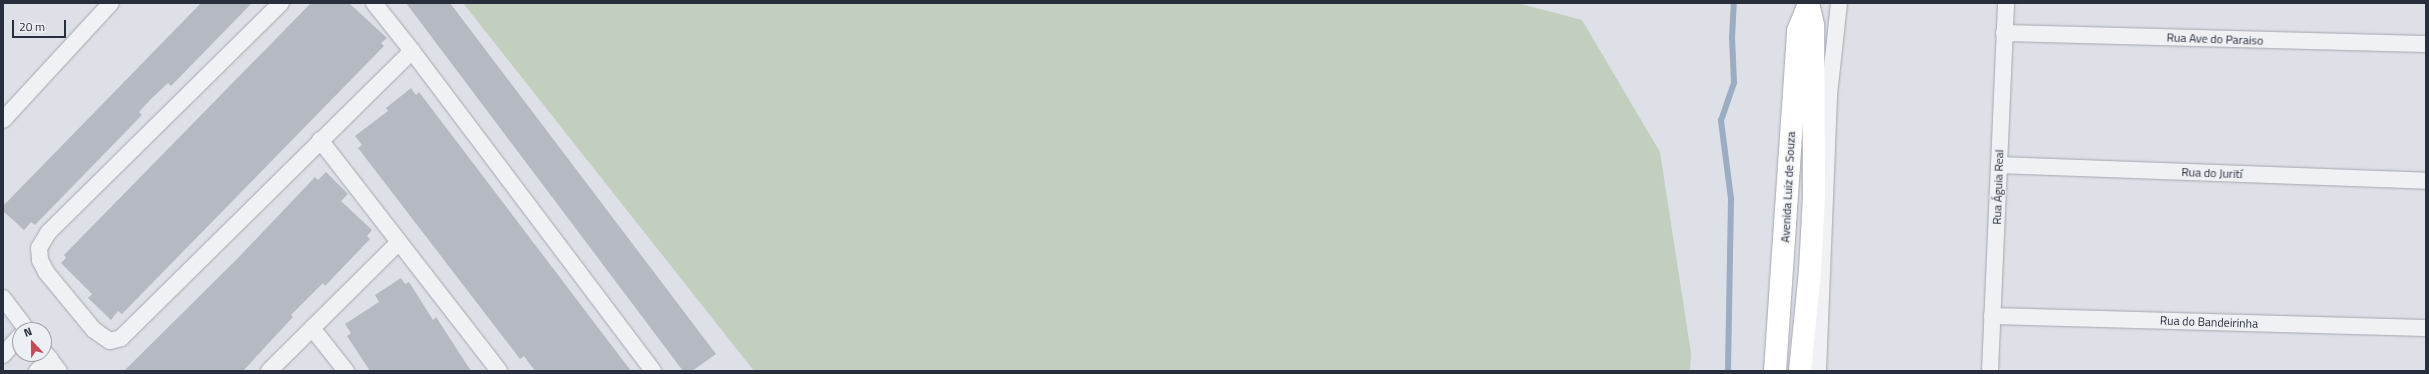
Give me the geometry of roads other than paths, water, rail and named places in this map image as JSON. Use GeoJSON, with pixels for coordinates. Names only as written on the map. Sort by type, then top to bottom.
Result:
{"type":"FeatureCollection","features":[{"type":"Feature","properties":{"kind":"main road","name":"Avenida Luiz de Souza"},"geometry":{"type":"LineString","coordinates":[[1775,371],[1798,31],[1808,4]]}},
{"type":"Feature","properties":{"kind":"main road","name":"Avenida Luiz de Souza"},"geometry":{"type":"LineString","coordinates":[[1800,371],[1810,270],[1814,195],[1813,24],[1808,4]]}},
{"type":"Feature","properties":{"kind":"street"},"geometry":{"type":"LineString","coordinates":[[3,120],[111,3]]}},
{"type":"Feature","properties":{"kind":"street"},"geometry":{"type":"LineString","coordinates":[[282,3],[48,233],[39,248],[40,260],[46,272],[94,330],[110,341],[121,338],[320,140],[412,51]]}},
{"type":"Feature","properties":{"kind":"street"},"geometry":{"type":"LineString","coordinates":[[374,3],[412,51],[653,371]]}},
{"type":"Feature","properties":{"kind":"street"},"geometry":{"type":"LineString","coordinates":[[1818,371],[1829,95],[1839,3]]}},
{"type":"Feature","properties":{"kind":"street","name":"Rua Águia Real"},"geometry":{"type":"LineString","coordinates":[[1990,371],[2006,3]]}},
{"type":"Feature","properties":{"kind":"street","name":"Rua Ave do Paraiso"},"geometry":{"type":"LineString","coordinates":[[2004,33],[2426,44]]}},
{"type":"Feature","properties":{"kind":"street"},"geometry":{"type":"LineString","coordinates":[[320,140],[499,371]]}},
{"type":"Feature","properties":{"kind":"street","name":"Rua do Jurití"},"geometry":{"type":"LineString","coordinates":[[1999,165],[2426,181]]}},
{"type":"Feature","properties":{"kind":"street"},"geometry":{"type":"LineString","coordinates":[[269,371],[399,242]]}},
{"type":"Feature","properties":{"kind":"street"},"geometry":{"type":"LineString","coordinates":[[3,298],[18,322]]}},
{"type":"Feature","properties":{"kind":"street","name":"Rua do Bandeirinha"},"geometry":{"type":"LineString","coordinates":[[1992,316],[2426,328]]}},
{"type":"Feature","properties":{"kind":"street"},"geometry":{"type":"LineString","coordinates":[[312,328],[346,371]]}},
{"type":"Feature","properties":{"kind":"street"},"geometry":{"type":"LineString","coordinates":[[3,355],[12,345]]}},
{"type":"Feature","properties":{"kind":"street"},"geometry":{"type":"LineString","coordinates":[[37,371],[50,362]]}},
{"type":"Feature","properties":{"kind":"waterway"},"geometry":{"type":"LineString","coordinates":[[1728,371],[1731,199],[1721,121],[1734,83],[1732,38],[1734,3]]}}]}
